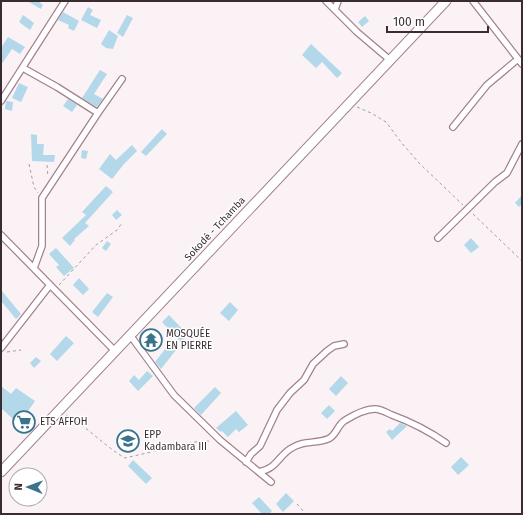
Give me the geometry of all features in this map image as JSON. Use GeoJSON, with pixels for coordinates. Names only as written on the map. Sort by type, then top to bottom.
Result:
{"type":"FeatureCollection","features":[{"type":"Feature","properties":{"kind":"main road","name":"Sokodé - Tchamba"},"geometry":{"type":"LineString","coordinates":[[1,472],[446,1]]}},
{"type":"Feature","properties":{"kind":"street"},"geometry":{"type":"LineString","coordinates":[[1,101],[65,1]]}},
{"type":"Feature","properties":{"kind":"street"},"geometry":{"type":"LineString","coordinates":[[326,1],[357,32],[390,60]]}},
{"type":"Feature","properties":{"kind":"street"},"geometry":{"type":"LineString","coordinates":[[335,9],[338,1]]}},
{"type":"Feature","properties":{"kind":"street"},"geometry":{"type":"LineString","coordinates":[[473,1],[522,64]]}},
{"type":"Feature","properties":{"kind":"street"},"geometry":{"type":"LineString","coordinates":[[452,126],[487,85],[518,59]]}},
{"type":"Feature","properties":{"kind":"street"},"geometry":{"type":"LineString","coordinates":[[23,68],[57,86],[98,113]]}},
{"type":"Feature","properties":{"kind":"street"},"geometry":{"type":"LineString","coordinates":[[34,268],[42,246],[42,198],[122,79]]}},
{"type":"Feature","properties":{"kind":"street"},"geometry":{"type":"LineString","coordinates":[[438,238],[495,182],[507,173],[522,144]]}},
{"type":"Feature","properties":{"kind":"street"},"geometry":{"type":"LineString","coordinates":[[1,235],[115,351]]}},
{"type":"Feature","properties":{"kind":"street"},"geometry":{"type":"LineString","coordinates":[[1,351],[50,285]]}},
{"type":"Feature","properties":{"kind":"street"},"geometry":{"type":"LineString","coordinates":[[130,335],[174,395],[220,440],[271,482]]}},
{"type":"Feature","properties":{"kind":"street"},"geometry":{"type":"LineString","coordinates":[[246,462],[251,454],[260,446],[277,410],[290,393],[304,380],[313,364],[334,346],[344,344]]}},
{"type":"Feature","properties":{"kind":"street"},"geometry":{"type":"LineString","coordinates":[[259,472],[274,467],[289,450],[296,446],[304,443],[329,439],[335,433],[338,425],[368,410],[376,409],[412,422],[446,443]]}},
{"type":"Feature","properties":{"kind":"path"},"geometry":{"type":"LineString","coordinates":[[350,102],[358,108],[371,112],[386,122],[419,163],[522,261]]}},
{"type":"Feature","properties":{"kind":"path"},"geometry":{"type":"LineString","coordinates":[[29,164],[34,187],[42,198]]}},
{"type":"Feature","properties":{"kind":"path"},"geometry":{"type":"LineString","coordinates":[[47,165],[48,190]]}},
{"type":"Feature","properties":{"kind":"path"},"geometry":{"type":"LineString","coordinates":[[56,291],[62,281],[77,267],[96,244],[116,230],[122,223]]}},
{"type":"Feature","properties":{"kind":"path"},"geometry":{"type":"LineString","coordinates":[[1,351],[21,350]]}},
{"type":"Feature","properties":{"kind":"path"},"geometry":{"type":"LineString","coordinates":[[59,410],[72,418],[113,451],[125,458],[195,442],[220,440]]}},
{"type":"Feature","properties":{"kind":"path"},"geometry":{"type":"LineString","coordinates":[[297,504],[306,514]]}},
{"type":"Feature","properties":{"kind":"building"},"geometry":{"type":"Polygon","coordinates":[[[27,1],[38,1],[43,5],[41,9],[27,1]]]}},
{"type":"Feature","properties":{"kind":"building"},"geometry":{"type":"Polygon","coordinates":[[[88,7],[93,10],[90,15],[101,20],[97,28],[81,20],[88,7]]]}},
{"type":"Feature","properties":{"kind":"building"},"geometry":{"type":"Polygon","coordinates":[[[63,12],[79,21],[74,31],[68,28],[69,25],[58,20],[63,12]]]}},
{"type":"Feature","properties":{"kind":"building"},"geometry":{"type":"Polygon","coordinates":[[[23,15],[34,23],[30,30],[19,22],[23,15]]]}},
{"type":"Feature","properties":{"kind":"building"},"geometry":{"type":"Polygon","coordinates":[[[127,15],[133,18],[123,37],[117,33],[127,15]]]}},
{"type":"Feature","properties":{"kind":"building"},"geometry":{"type":"Polygon","coordinates":[[[365,16],[369,21],[362,27],[358,22],[365,16]]]}},
{"type":"Feature","properties":{"kind":"building"},"geometry":{"type":"Polygon","coordinates":[[[109,30],[118,36],[113,49],[106,48],[101,44],[109,30]]]}},
{"type":"Feature","properties":{"kind":"building"},"geometry":{"type":"Polygon","coordinates":[[[8,37],[25,47],[20,54],[12,49],[1,65],[1,48],[8,37]]]}},
{"type":"Feature","properties":{"kind":"building"},"geometry":{"type":"Polygon","coordinates":[[[311,44],[342,73],[337,78],[322,62],[316,68],[302,55],[311,44]]]}},
{"type":"Feature","properties":{"kind":"building"},"geometry":{"type":"Polygon","coordinates":[[[100,70],[107,74],[94,94],[103,99],[97,107],[82,98],[100,70]]]}},
{"type":"Feature","properties":{"kind":"building"},"geometry":{"type":"Polygon","coordinates":[[[19,83],[28,87],[21,102],[12,98],[19,83]]]}},
{"type":"Feature","properties":{"kind":"building"},"geometry":{"type":"Polygon","coordinates":[[[68,99],[77,105],[72,112],[63,106],[68,99]]]}},
{"type":"Feature","properties":{"kind":"building"},"geometry":{"type":"Polygon","coordinates":[[[6,101],[13,102],[12,111],[5,109],[6,101]]]}},
{"type":"Feature","properties":{"kind":"building"},"geometry":{"type":"Polygon","coordinates":[[[162,129],[167,134],[146,156],[141,152],[162,129]]]}},
{"type":"Feature","properties":{"kind":"building"},"geometry":{"type":"Polygon","coordinates":[[[31,134],[37,135],[37,144],[44,144],[43,155],[55,155],[54,162],[32,161],[31,134]]]}},
{"type":"Feature","properties":{"kind":"building"},"geometry":{"type":"Polygon","coordinates":[[[132,145],[137,151],[112,179],[99,169],[110,154],[116,160],[132,145]]]}},
{"type":"Feature","properties":{"kind":"building"},"geometry":{"type":"Polygon","coordinates":[[[82,150],[88,151],[86,159],[81,158],[82,150]]]}},
{"type":"Feature","properties":{"kind":"building"},"geometry":{"type":"Polygon","coordinates":[[[106,186],[113,192],[85,223],[89,226],[74,239],[75,240],[70,246],[62,238],[86,215],[82,212],[106,186]]]}},
{"type":"Feature","properties":{"kind":"building"},"geometry":{"type":"Polygon","coordinates":[[[522,195],[522,204],[519,207],[515,203],[522,195]]]}},
{"type":"Feature","properties":{"kind":"building"},"geometry":{"type":"Polygon","coordinates":[[[117,210],[122,215],[116,220],[112,215],[117,210]]]}},
{"type":"Feature","properties":{"kind":"building"},"geometry":{"type":"Polygon","coordinates":[[[471,238],[479,247],[471,253],[464,245],[471,238]]]}},
{"type":"Feature","properties":{"kind":"building"},"geometry":{"type":"Polygon","coordinates":[[[107,241],[111,244],[106,251],[102,248],[107,241]]]}},
{"type":"Feature","properties":{"kind":"building"},"geometry":{"type":"Polygon","coordinates":[[[56,248],[74,268],[64,276],[56,267],[59,265],[49,254],[56,248]]]}},
{"type":"Feature","properties":{"kind":"building"},"geometry":{"type":"Polygon","coordinates":[[[79,278],[89,289],[83,295],[73,285],[79,278]]]}},
{"type":"Feature","properties":{"kind":"building"},"geometry":{"type":"Polygon","coordinates":[[[1,290],[21,314],[16,319],[1,301],[1,290]]]}},
{"type":"Feature","properties":{"kind":"building"},"geometry":{"type":"Polygon","coordinates":[[[107,293],[113,297],[98,317],[92,312],[107,293]]]}},
{"type":"Feature","properties":{"kind":"building"},"geometry":{"type":"Polygon","coordinates":[[[230,302],[238,310],[229,321],[220,313],[230,302]]]}},
{"type":"Feature","properties":{"kind":"building"},"geometry":{"type":"Polygon","coordinates":[[[169,315],[188,335],[181,342],[162,322],[169,315]]]}},
{"type":"Feature","properties":{"kind":"building"},"geometry":{"type":"Polygon","coordinates":[[[66,336],[74,343],[57,361],[50,354],[66,336]]]}},
{"type":"Feature","properties":{"kind":"building"},"geometry":{"type":"Polygon","coordinates":[[[169,344],[176,350],[161,369],[155,362],[169,344]]]}},
{"type":"Feature","properties":{"kind":"building"},"geometry":{"type":"Polygon","coordinates":[[[36,357],[41,361],[34,368],[30,363],[36,357]]]}},
{"type":"Feature","properties":{"kind":"building"},"geometry":{"type":"Polygon","coordinates":[[[147,371],[153,376],[138,391],[129,381],[134,375],[139,380],[147,371]]]}},
{"type":"Feature","properties":{"kind":"building"},"geometry":{"type":"Polygon","coordinates":[[[341,376],[348,383],[336,396],[329,389],[341,376]]]}},
{"type":"Feature","properties":{"kind":"building"},"geometry":{"type":"Polygon","coordinates":[[[1,386],[11,394],[16,388],[35,401],[26,414],[32,420],[25,428],[1,408],[1,386]]]}},
{"type":"Feature","properties":{"kind":"building"},"geometry":{"type":"Polygon","coordinates":[[[215,387],[221,393],[201,415],[194,408],[215,387]]]}},
{"type":"Feature","properties":{"kind":"building"},"geometry":{"type":"Polygon","coordinates":[[[329,405],[335,411],[327,419],[321,413],[329,405]]]}},
{"type":"Feature","properties":{"kind":"building"},"geometry":{"type":"Polygon","coordinates":[[[236,411],[248,425],[239,432],[236,429],[228,437],[216,428],[236,411]]]}},
{"type":"Feature","properties":{"kind":"building"},"geometry":{"type":"Polygon","coordinates":[[[400,423],[407,426],[392,440],[386,432],[390,429],[392,431],[400,423]]]}},
{"type":"Feature","properties":{"kind":"building"},"geometry":{"type":"Polygon","coordinates":[[[461,457],[469,465],[458,475],[451,467],[461,457]]]}},
{"type":"Feature","properties":{"kind":"building"},"geometry":{"type":"Polygon","coordinates":[[[133,460],[152,478],[146,484],[128,466],[133,460]]]}},
{"type":"Feature","properties":{"kind":"building"},"geometry":{"type":"Polygon","coordinates":[[[286,493],[294,501],[283,512],[276,504],[286,493]]]}},
{"type":"Feature","properties":{"kind":"building"},"geometry":{"type":"Polygon","coordinates":[[[259,497],[272,511],[269,514],[262,514],[252,503],[259,497]]]}},
{"type":"Feature","properties":{"kind":"place","name":"MOSQUÉE EN PIERRE"},"geometry":{"type":"Point","coordinates":[151,340]}},
{"type":"Feature","properties":{"kind":"place","name":"ETS AFFOH"},"geometry":{"type":"Point","coordinates":[24,422]}},
{"type":"Feature","properties":{"kind":"place","name":"EPP Kadambara III"},"geometry":{"type":"Point","coordinates":[128,441]}}]}
